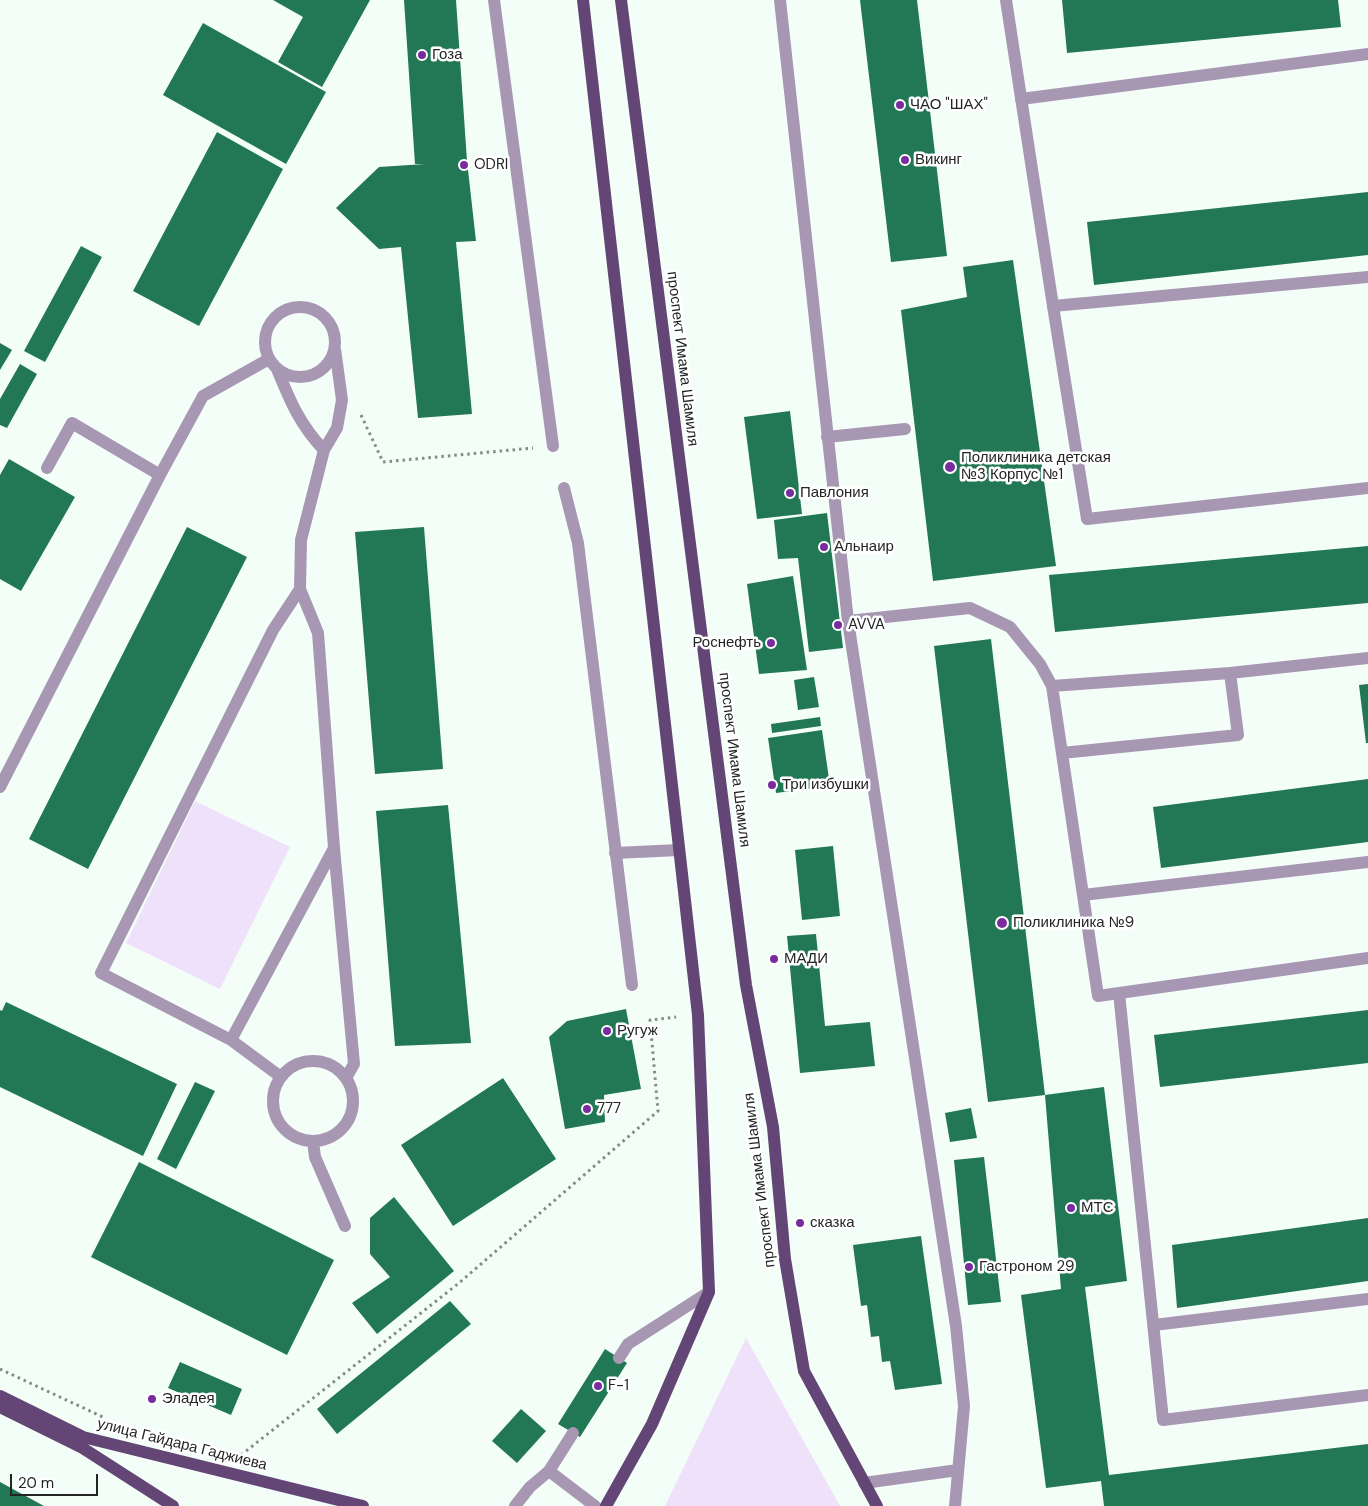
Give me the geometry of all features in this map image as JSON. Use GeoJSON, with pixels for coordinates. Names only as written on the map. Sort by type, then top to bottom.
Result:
{"type":"FeatureCollection","features":[{"type":"Feature","properties":{"kind":"main road"},"geometry":{"type":"LineString","coordinates":[[583,0],[698,1015],[709,1292],[652,1424],[606,1506]]}},
{"type":"Feature","properties":{"kind":"main road","name":"проспект Имама Шамиля"},"geometry":{"type":"LineString","coordinates":[[621,0],[746,985],[773,1127],[785,1259],[804,1371],[877,1506]]}},
{"type":"Feature","properties":{"kind":"main road","name":"улица Гайдара Гаджиева"},"geometry":{"type":"LineString","coordinates":[[0,1396],[83,1437],[363,1506]]}},
{"type":"Feature","properties":{"kind":"main road","name":"улица Гайдара Гаджиева"},"geometry":{"type":"LineString","coordinates":[[0,1406],[81,1447],[173,1506]]}},
{"type":"Feature","properties":{"kind":"street"},"geometry":{"type":"LineString","coordinates":[[494,0],[553,446]]}},
{"type":"Feature","properties":{"kind":"street"},"geometry":{"type":"LineString","coordinates":[[780,0],[848,621],[956,1326],[964,1406],[955,1506]]}},
{"type":"Feature","properties":{"kind":"street"},"geometry":{"type":"LineString","coordinates":[[1006,0],[1052,306],[1087,519],[1368,488]]}},
{"type":"Feature","properties":{"kind":"street"},"geometry":{"type":"LineString","coordinates":[[1021,99],[1368,54]]}},
{"type":"Feature","properties":{"kind":"street"},"geometry":{"type":"LineString","coordinates":[[1052,306],[1368,277]]}},
{"type":"Feature","properties":{"kind":"street"},"geometry":{"type":"LineString","coordinates":[[324,450],[308,434],[295,412],[273,364],[265,341],[270,324],[278,314],[288,308],[301,306],[313,309],[324,315],[331,325],[335,336],[342,400],[336,428],[324,450],[301,540],[300,589],[318,633],[334,848],[354,1064],[346,1078]]}},
{"type":"Feature","properties":{"kind":"street"},"geometry":{"type":"LineString","coordinates":[[273,364],[294,376],[312,375],[323,369],[331,360],[335,348]]}},
{"type":"Feature","properties":{"kind":"street"},"geometry":{"type":"LineString","coordinates":[[0,787],[160,474],[203,396],[273,364]]}},
{"type":"Feature","properties":{"kind":"street"},"geometry":{"type":"LineString","coordinates":[[47,468],[72,424],[160,474]]}},
{"type":"Feature","properties":{"kind":"street"},"geometry":{"type":"LineString","coordinates":[[827,437],[905,429]]}},
{"type":"Feature","properties":{"kind":"street"},"geometry":{"type":"LineString","coordinates":[[564,488],[578,543],[632,985]]}},
{"type":"Feature","properties":{"kind":"street"},"geometry":{"type":"LineString","coordinates":[[281,1077],[231,1040],[101,973],[273,630],[300,589]]}},
{"type":"Feature","properties":{"kind":"street"},"geometry":{"type":"LineString","coordinates":[[848,621],[970,608],[1010,627],[1040,664],[1052,686],[1098,996],[1368,958]]}},
{"type":"Feature","properties":{"kind":"street"},"geometry":{"type":"LineString","coordinates":[[1052,686],[1230,673],[1368,658]]}},
{"type":"Feature","properties":{"kind":"street"},"geometry":{"type":"LineString","coordinates":[[1062,753],[1238,735],[1230,673]]}},
{"type":"Feature","properties":{"kind":"street"},"geometry":{"type":"LineString","coordinates":[[231,1040],[334,848]]}},
{"type":"Feature","properties":{"kind":"street"},"geometry":{"type":"LineString","coordinates":[[616,853],[679,850]]}},
{"type":"Feature","properties":{"kind":"street"},"geometry":{"type":"LineString","coordinates":[[1083,895],[1368,862]]}},
{"type":"Feature","properties":{"kind":"street"},"geometry":{"type":"LineString","coordinates":[[1119,993],[1163,1420],[1368,1395]]}},
{"type":"Feature","properties":{"kind":"street"},"geometry":{"type":"LineString","coordinates":[[313,1060],[326,1063],[337,1069],[346,1078],[352,1089],[354,1102],[352,1114],[346,1125],[337,1134],[326,1140],[301,1140],[289,1134],[280,1125],[274,1113],[274,1094],[281,1077],[290,1068],[313,1060]]}},
{"type":"Feature","properties":{"kind":"street"},"geometry":{"type":"LineString","coordinates":[[313,1141],[315,1157],[345,1226]]}},
{"type":"Feature","properties":{"kind":"street"},"geometry":{"type":"LineString","coordinates":[[619,1358],[628,1344],[709,1292]]}},
{"type":"Feature","properties":{"kind":"street"},"geometry":{"type":"LineString","coordinates":[[1154,1325],[1368,1299]]}},
{"type":"Feature","properties":{"kind":"street"},"geometry":{"type":"LineString","coordinates":[[515,1506],[530,1487],[549,1471],[573,1433]]}},
{"type":"Feature","properties":{"kind":"street"},"geometry":{"type":"LineString","coordinates":[[864,1483],[958,1470]]}},
{"type":"Feature","properties":{"kind":"street"},"geometry":{"type":"LineString","coordinates":[[549,1471],[594,1506]]}},
{"type":"Feature","properties":{"kind":"path"},"geometry":{"type":"LineString","coordinates":[[359,410],[383,462],[553,446]]}},
{"type":"Feature","properties":{"kind":"path"},"geometry":{"type":"LineString","coordinates":[[235,1460],[459,1283],[658,1111],[650,1020],[698,1015]]}},
{"type":"Feature","properties":{"kind":"path"},"geometry":{"type":"LineString","coordinates":[[0,1369],[106,1418]]}},
{"type":"Feature","properties":{"kind":"shaded area"},"geometry":{"type":"Polygon","coordinates":[[[195,801],[290,847],[220,989],[126,943],[195,801]]]}},
{"type":"Feature","properties":{"kind":"shaded area"},"geometry":{"type":"Polygon","coordinates":[[[746,1338],[840,1506],[665,1506],[746,1338]]]}},
{"type":"Feature","properties":{"kind":"building"},"geometry":{"type":"Polygon","coordinates":[[[273,0],[370,0],[322,87],[278,62],[303,17],[273,0]]]}},
{"type":"Feature","properties":{"kind":"building"},"geometry":{"type":"Polygon","coordinates":[[[404,0],[456,0],[467,161],[476,241],[456,242],[472,414],[418,418],[401,247],[379,249],[336,208],[379,167],[425,164],[415,164],[404,0]]]}},
{"type":"Feature","properties":{"kind":"building"},"geometry":{"type":"Polygon","coordinates":[[[860,0],[917,0],[947,256],[891,262],[860,0]]]}},
{"type":"Feature","properties":{"kind":"building"},"geometry":{"type":"Polygon","coordinates":[[[1062,0],[1338,0],[1341,27],[1067,53],[1062,0]]]}},
{"type":"Feature","properties":{"kind":"building"},"geometry":{"type":"Polygon","coordinates":[[[203,23],[326,92],[286,164],[163,95],[203,23]]]}},
{"type":"Feature","properties":{"kind":"building"},"geometry":{"type":"Polygon","coordinates":[[[217,132],[283,169],[199,326],[133,291],[217,132]]]}},
{"type":"Feature","properties":{"kind":"building"},"geometry":{"type":"Polygon","coordinates":[[[1368,192],[1368,255],[1094,285],[1087,222],[1368,192]]]}},
{"type":"Feature","properties":{"kind":"building"},"geometry":{"type":"Polygon","coordinates":[[[81,246],[102,257],[45,362],[24,351],[81,246]]]}},
{"type":"Feature","properties":{"kind":"building"},"geometry":{"type":"Polygon","coordinates":[[[1013,260],[1056,566],[933,581],[901,310],[967,297],[963,267],[1013,260]]]}},
{"type":"Feature","properties":{"kind":"building"},"geometry":{"type":"Polygon","coordinates":[[[0,343],[12,350],[0,370],[0,343]]]}},
{"type":"Feature","properties":{"kind":"building"},"geometry":{"type":"Polygon","coordinates":[[[20,364],[37,374],[7,428],[0,425],[0,399],[20,364]]]}},
{"type":"Feature","properties":{"kind":"building"},"geometry":{"type":"Polygon","coordinates":[[[790,411],[802,514],[757,519],[744,417],[790,411]]]}},
{"type":"Feature","properties":{"kind":"building"},"geometry":{"type":"Polygon","coordinates":[[[9,459],[75,497],[21,591],[0,579],[0,475],[9,459]]]}},
{"type":"Feature","properties":{"kind":"building"},"geometry":{"type":"Polygon","coordinates":[[[827,513],[843,648],[809,652],[798,558],[778,559],[774,520],[827,513]]]}},
{"type":"Feature","properties":{"kind":"building"},"geometry":{"type":"Polygon","coordinates":[[[187,527],[247,557],[88,869],[29,839],[187,527]]]}},
{"type":"Feature","properties":{"kind":"building"},"geometry":{"type":"Polygon","coordinates":[[[424,527],[443,769],[375,774],[355,532],[424,527]]]}},
{"type":"Feature","properties":{"kind":"building"},"geometry":{"type":"Polygon","coordinates":[[[1368,546],[1368,603],[1055,632],[1049,575],[1368,546]]]}},
{"type":"Feature","properties":{"kind":"building"},"geometry":{"type":"Polygon","coordinates":[[[793,576],[807,670],[759,674],[747,584],[793,576]]]}},
{"type":"Feature","properties":{"kind":"building"},"geometry":{"type":"Polygon","coordinates":[[[991,639],[1045,1095],[988,1102],[934,646],[991,639]]]}},
{"type":"Feature","properties":{"kind":"building"},"geometry":{"type":"Polygon","coordinates":[[[814,677],[819,707],[798,710],[794,680],[814,677]]]}},
{"type":"Feature","properties":{"kind":"building"},"geometry":{"type":"Polygon","coordinates":[[[1368,684],[1368,743],[1366,743],[1359,685],[1368,684]]]}},
{"type":"Feature","properties":{"kind":"building"},"geometry":{"type":"Polygon","coordinates":[[[820,717],[821,726],[772,733],[771,724],[820,717]]]}},
{"type":"Feature","properties":{"kind":"building"},"geometry":{"type":"Polygon","coordinates":[[[822,730],[830,786],[776,793],[768,738],[822,730]]]}},
{"type":"Feature","properties":{"kind":"building"},"geometry":{"type":"Polygon","coordinates":[[[1368,779],[1368,842],[1161,868],[1153,807],[1368,779]]]}},
{"type":"Feature","properties":{"kind":"building"},"geometry":{"type":"Polygon","coordinates":[[[448,805],[471,1043],[395,1046],[376,811],[448,805]]]}},
{"type":"Feature","properties":{"kind":"building"},"geometry":{"type":"Polygon","coordinates":[[[833,846],[840,916],[802,920],[795,850],[833,846]]]}},
{"type":"Feature","properties":{"kind":"building"},"geometry":{"type":"Polygon","coordinates":[[[816,934],[825,1026],[870,1022],[875,1066],[800,1073],[787,936],[816,934]]]}},
{"type":"Feature","properties":{"kind":"building"},"geometry":{"type":"Polygon","coordinates":[[[6,1002],[177,1084],[143,1156],[0,1087],[0,1010],[2,1011],[6,1002]]]}},
{"type":"Feature","properties":{"kind":"building"},"geometry":{"type":"Polygon","coordinates":[[[626,1009],[641,1089],[604,1095],[605,1122],[565,1129],[549,1037],[567,1021],[626,1009]]]}},
{"type":"Feature","properties":{"kind":"building"},"geometry":{"type":"Polygon","coordinates":[[[1368,1010],[1368,1063],[1160,1087],[1154,1035],[1368,1010]]]}},
{"type":"Feature","properties":{"kind":"building"},"geometry":{"type":"Polygon","coordinates":[[[503,1078],[556,1159],[453,1226],[401,1145],[503,1078]]]}},
{"type":"Feature","properties":{"kind":"building"},"geometry":{"type":"Polygon","coordinates":[[[195,1082],[215,1091],[176,1169],[157,1159],[195,1082]]]}},
{"type":"Feature","properties":{"kind":"building"},"geometry":{"type":"Polygon","coordinates":[[[1104,1087],[1127,1281],[1085,1287],[1109,1475],[1368,1444],[1368,1506],[1104,1506],[1101,1481],[1046,1488],[1021,1295],[1061,1289],[1045,1095],[1104,1087]]]}},
{"type":"Feature","properties":{"kind":"building"},"geometry":{"type":"Polygon","coordinates":[[[971,1108],[977,1138],[950,1142],[945,1113],[971,1108]]]}},
{"type":"Feature","properties":{"kind":"building"},"geometry":{"type":"Polygon","coordinates":[[[984,1157],[1001,1302],[968,1305],[954,1160],[984,1157]]]}},
{"type":"Feature","properties":{"kind":"building"},"geometry":{"type":"Polygon","coordinates":[[[139,1162],[334,1260],[287,1355],[91,1257],[139,1162]]]}},
{"type":"Feature","properties":{"kind":"building"},"geometry":{"type":"Polygon","coordinates":[[[394,1197],[454,1271],[377,1334],[352,1303],[390,1277],[370,1254],[370,1218],[394,1197]]]}},
{"type":"Feature","properties":{"kind":"building"},"geometry":{"type":"Polygon","coordinates":[[[1368,1218],[1368,1281],[1177,1308],[1172,1245],[1368,1218]]]}},
{"type":"Feature","properties":{"kind":"building"},"geometry":{"type":"Polygon","coordinates":[[[921,1236],[942,1384],[895,1390],[890,1361],[882,1362],[879,1336],[871,1337],[867,1305],[861,1306],[853,1245],[921,1236]]]}},
{"type":"Feature","properties":{"kind":"building"},"geometry":{"type":"Polygon","coordinates":[[[450,1301],[471,1324],[337,1434],[317,1409],[450,1301]]]}},
{"type":"Feature","properties":{"kind":"building"},"geometry":{"type":"Polygon","coordinates":[[[605,1349],[627,1363],[580,1437],[558,1424],[605,1349]]]}},
{"type":"Feature","properties":{"kind":"building"},"geometry":{"type":"Polygon","coordinates":[[[180,1362],[242,1389],[231,1415],[168,1388],[180,1362]]]}},
{"type":"Feature","properties":{"kind":"building"},"geometry":{"type":"Polygon","coordinates":[[[521,1409],[546,1431],[517,1463],[492,1441],[521,1409]]]}},
{"type":"Feature","properties":{"kind":"building"},"geometry":{"type":"Polygon","coordinates":[[[0,1482],[44,1506],[0,1506],[0,1482]]]}},
{"type":"Feature","properties":{"kind":"place","name":"Гоза"},"geometry":{"type":"Point","coordinates":[422,55]}},
{"type":"Feature","properties":{"kind":"place","name":"ЧАО \"ШАХ\""},"geometry":{"type":"Point","coordinates":[900,105]}},
{"type":"Feature","properties":{"kind":"place","name":"Викинг"},"geometry":{"type":"Point","coordinates":[905,160]}},
{"type":"Feature","properties":{"kind":"place","name":"ODRI"},"geometry":{"type":"Point","coordinates":[464,165]}},
{"type":"Feature","properties":{"kind":"place","name":"Поликлиника детская №3 Корпус №1"},"geometry":{"type":"Point","coordinates":[950,467]}},
{"type":"Feature","properties":{"kind":"place","name":"Павлония"},"geometry":{"type":"Point","coordinates":[790,493]}},
{"type":"Feature","properties":{"kind":"place","name":"Альнаир"},"geometry":{"type":"Point","coordinates":[824,547]}},
{"type":"Feature","properties":{"kind":"place","name":"AVVA"},"geometry":{"type":"Point","coordinates":[838,625]}},
{"type":"Feature","properties":{"kind":"place","name":"Роснефть"},"geometry":{"type":"Point","coordinates":[771,643]}},
{"type":"Feature","properties":{"kind":"place","name":"Три избушки"},"geometry":{"type":"Point","coordinates":[772,785]}},
{"type":"Feature","properties":{"kind":"place","name":"Поликлиника №9"},"geometry":{"type":"Point","coordinates":[1002,923]}},
{"type":"Feature","properties":{"kind":"place","name":"МАДИ"},"geometry":{"type":"Point","coordinates":[774,959]}},
{"type":"Feature","properties":{"kind":"place","name":"Ругуж"},"geometry":{"type":"Point","coordinates":[607,1031]}},
{"type":"Feature","properties":{"kind":"place","name":"777"},"geometry":{"type":"Point","coordinates":[587,1109]}},
{"type":"Feature","properties":{"kind":"place","name":"МТС"},"geometry":{"type":"Point","coordinates":[1071,1208]}},
{"type":"Feature","properties":{"kind":"place","name":"сказка"},"geometry":{"type":"Point","coordinates":[800,1223]}},
{"type":"Feature","properties":{"kind":"place","name":"Гастроном 29"},"geometry":{"type":"Point","coordinates":[969,1267]}},
{"type":"Feature","properties":{"kind":"place","name":"F-1"},"geometry":{"type":"Point","coordinates":[598,1386]}},
{"type":"Feature","properties":{"kind":"place","name":"Эладея"},"geometry":{"type":"Point","coordinates":[152,1399]}}]}
